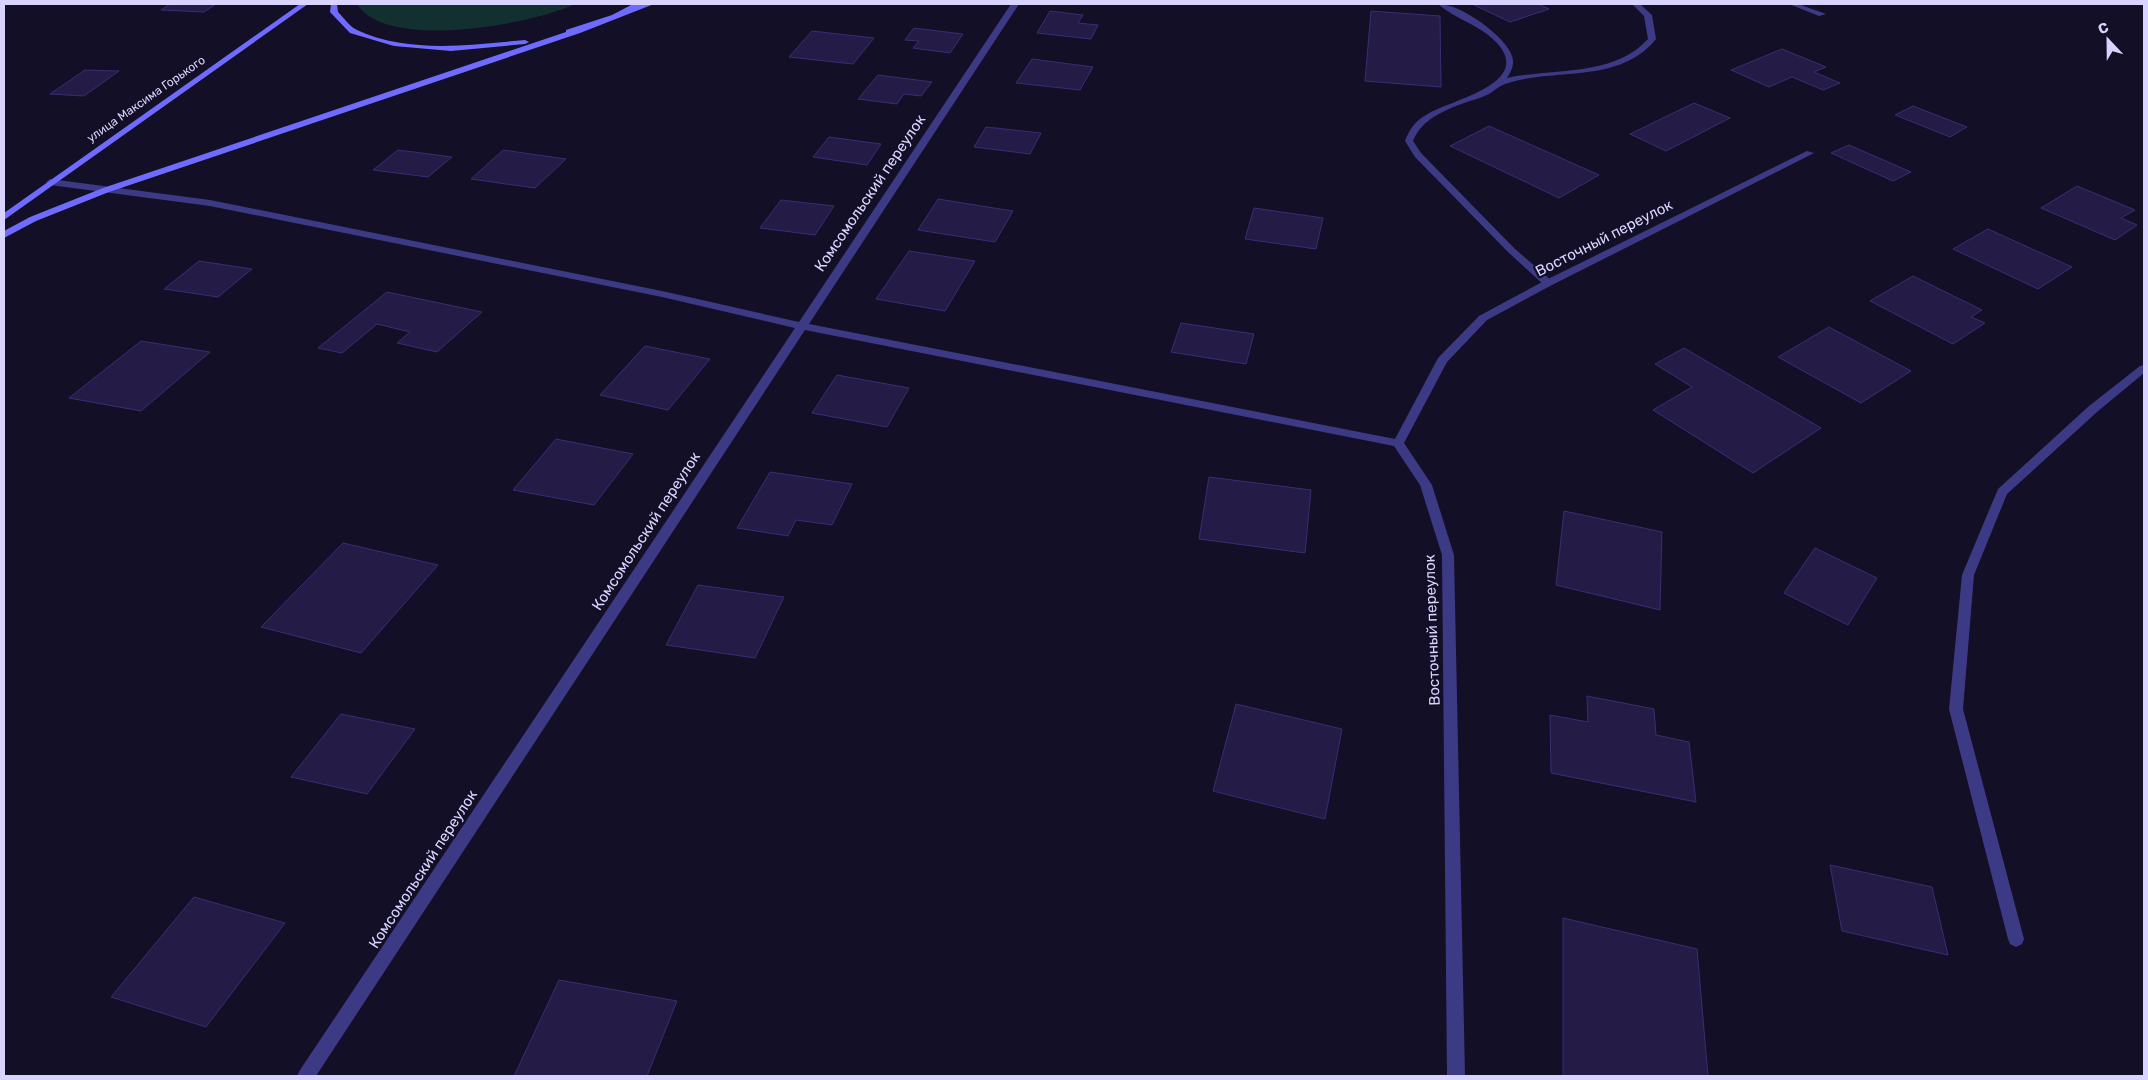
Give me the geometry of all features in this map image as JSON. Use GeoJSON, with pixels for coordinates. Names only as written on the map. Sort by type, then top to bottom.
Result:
{"type":"FeatureCollection","features":[{"type":"Feature","properties":{"kind":"main road","name":"улица Максима Горького"},"geometry":{"type":"LineString","coordinates":[[4,217],[50,182],[304,4]]}},
{"type":"Feature","properties":{"kind":"main road"},"geometry":{"type":"LineString","coordinates":[[334,4],[334,12],[353,31],[394,44],[460,48],[515,44],[577,31]]}},
{"type":"Feature","properties":{"kind":"main road"},"geometry":{"type":"LineString","coordinates":[[614,17],[638,4]]}},
{"type":"Feature","properties":{"kind":"main road"},"geometry":{"type":"LineString","coordinates":[[4,234],[33,219],[106,190],[577,31],[650,4]]}},
{"type":"Feature","properties":{"kind":"street","name":"Комсомольский переулок"},"geometry":{"type":"LineString","coordinates":[[306,1076],[800,326],[1015,4]]}},
{"type":"Feature","properties":{"kind":"street"},"geometry":{"type":"LineString","coordinates":[[1442,4],[1489,30],[1506,51],[1509,58],[1508,69],[1501,83]]}},
{"type":"Feature","properties":{"kind":"street"},"geometry":{"type":"LineString","coordinates":[[1548,283],[1484,223],[1418,155],[1409,141],[1411,131],[1419,123],[1445,108],[1487,91],[1501,83],[1585,70],[1620,61],[1639,52],[1652,39],[1648,15],[1636,4]]}},
{"type":"Feature","properties":{"kind":"street"},"geometry":{"type":"LineString","coordinates":[[1792,4],[1822,14]]}},
{"type":"Feature","properties":{"kind":"street","name":"Восточный переулок"},"geometry":{"type":"LineString","coordinates":[[1456,1076],[1448,555],[1426,485],[1398,443],[1442,360],[1483,318],[1548,283],[1810,153]]}},
{"type":"Feature","properties":{"kind":"street"},"geometry":{"type":"LineString","coordinates":[[50,182],[219,205],[662,294],[800,326],[1398,443]]}},
{"type":"Feature","properties":{"kind":"street"},"geometry":{"type":"LineString","coordinates":[[2016,938],[1956,708],[1968,575],[2002,492],[2093,409],[2144,368]]}},
{"type":"Feature","properties":{"kind":"green space"},"geometry":{"type":"Polygon","coordinates":[[[357,4],[575,4],[555,12],[496,25],[462,30],[428,30],[398,27],[373,19],[357,4]]]}},
{"type":"Feature","properties":{"kind":"building"},"geometry":{"type":"Polygon","coordinates":[[[170,4],[216,4],[204,12],[161,10],[170,4]]]}},
{"type":"Feature","properties":{"kind":"building"},"geometry":{"type":"Polygon","coordinates":[[[1472,4],[1538,4],[1549,9],[1510,22],[1472,4]]]}},
{"type":"Feature","properties":{"kind":"building"},"geometry":{"type":"Polygon","coordinates":[[[1050,11],[1083,15],[1078,23],[1098,25],[1091,39],[1037,33],[1050,11]]]}},
{"type":"Feature","properties":{"kind":"building"},"geometry":{"type":"Polygon","coordinates":[[[1371,11],[1440,16],[1441,87],[1365,81],[1371,11]]]}},
{"type":"Feature","properties":{"kind":"building"},"geometry":{"type":"Polygon","coordinates":[[[914,28],[963,34],[950,53],[913,48],[919,41],[905,40],[914,28]]]}},
{"type":"Feature","properties":{"kind":"building"},"geometry":{"type":"Polygon","coordinates":[[[812,31],[874,38],[853,64],[789,57],[812,31]]]}},
{"type":"Feature","properties":{"kind":"building"},"geometry":{"type":"Polygon","coordinates":[[[1782,49],[1826,67],[1814,72],[1840,83],[1823,90],[1792,77],[1769,87],[1731,70],[1782,49]]]}},
{"type":"Feature","properties":{"kind":"building"},"geometry":{"type":"Polygon","coordinates":[[[1032,59],[1093,67],[1080,90],[1016,83],[1032,59]]]}},
{"type":"Feature","properties":{"kind":"building"},"geometry":{"type":"Polygon","coordinates":[[[85,70],[119,71],[84,96],[50,94],[85,70]]]}},
{"type":"Feature","properties":{"kind":"building"},"geometry":{"type":"Polygon","coordinates":[[[878,75],[932,82],[921,96],[904,94],[897,104],[858,99],[878,75]]]}},
{"type":"Feature","properties":{"kind":"building"},"geometry":{"type":"Polygon","coordinates":[[[1694,103],[1730,118],[1666,151],[1630,134],[1694,103]]]}},
{"type":"Feature","properties":{"kind":"building"},"geometry":{"type":"Polygon","coordinates":[[[1913,106],[1967,127],[1950,137],[1895,115],[1913,106]]]}},
{"type":"Feature","properties":{"kind":"building"},"geometry":{"type":"Polygon","coordinates":[[[1489,126],[1599,175],[1559,198],[1450,146],[1489,126]]]}},
{"type":"Feature","properties":{"kind":"building"},"geometry":{"type":"Polygon","coordinates":[[[986,127],[1041,133],[1030,154],[974,147],[986,127]]]}},
{"type":"Feature","properties":{"kind":"building"},"geometry":{"type":"Polygon","coordinates":[[[829,137],[881,144],[867,165],[813,157],[829,137]]]}},
{"type":"Feature","properties":{"kind":"building"},"geometry":{"type":"Polygon","coordinates":[[[1849,145],[1911,172],[1893,181],[1831,153],[1849,145]]]}},
{"type":"Feature","properties":{"kind":"building"},"geometry":{"type":"Polygon","coordinates":[[[398,150],[452,157],[428,177],[373,170],[398,150]]]}},
{"type":"Feature","properties":{"kind":"building"},"geometry":{"type":"Polygon","coordinates":[[[503,150],[566,159],[535,188],[471,179],[503,150]]]}},
{"type":"Feature","properties":{"kind":"building"},"geometry":{"type":"Polygon","coordinates":[[[2077,186],[2135,210],[2121,218],[2137,225],[2115,240],[2041,208],[2077,186]]]}},
{"type":"Feature","properties":{"kind":"building"},"geometry":{"type":"Polygon","coordinates":[[[938,199],[1013,211],[995,242],[918,230],[938,199]]]}},
{"type":"Feature","properties":{"kind":"building"},"geometry":{"type":"Polygon","coordinates":[[[781,200],[834,206],[815,235],[760,228],[781,200]]]}},
{"type":"Feature","properties":{"kind":"building"},"geometry":{"type":"Polygon","coordinates":[[[1254,208],[1323,218],[1316,249],[1245,239],[1254,208]]]}},
{"type":"Feature","properties":{"kind":"building"},"geometry":{"type":"Polygon","coordinates":[[[1988,229],[2072,267],[2038,289],[1953,249],[1988,229]]]}},
{"type":"Feature","properties":{"kind":"building"},"geometry":{"type":"Polygon","coordinates":[[[909,251],[975,261],[945,311],[876,299],[909,251]]]}},
{"type":"Feature","properties":{"kind":"building"},"geometry":{"type":"Polygon","coordinates":[[[199,261],[252,269],[218,297],[164,289],[199,261]]]}},
{"type":"Feature","properties":{"kind":"building"},"geometry":{"type":"Polygon","coordinates":[[[1913,276],[1982,310],[1971,317],[1985,323],[1953,344],[1870,301],[1913,276]]]}},
{"type":"Feature","properties":{"kind":"building"},"geometry":{"type":"Polygon","coordinates":[[[387,292],[482,312],[437,352],[397,343],[410,332],[377,324],[342,353],[318,348],[387,292]]]}},
{"type":"Feature","properties":{"kind":"building"},"geometry":{"type":"Polygon","coordinates":[[[1181,323],[1254,334],[1246,364],[1171,352],[1181,323]]]}},
{"type":"Feature","properties":{"kind":"building"},"geometry":{"type":"Polygon","coordinates":[[[1829,327],[1911,371],[1861,403],[1778,357],[1829,327]]]}},
{"type":"Feature","properties":{"kind":"building"},"geometry":{"type":"Polygon","coordinates":[[[141,341],[210,352],[141,411],[69,398],[141,341]]]}},
{"type":"Feature","properties":{"kind":"building"},"geometry":{"type":"Polygon","coordinates":[[[645,346],[710,359],[668,410],[600,395],[645,346]]]}},
{"type":"Feature","properties":{"kind":"building"},"geometry":{"type":"Polygon","coordinates":[[[1684,348],[1821,428],[1753,473],[1653,410],[1692,387],[1655,364],[1684,348]]]}},
{"type":"Feature","properties":{"kind":"building"},"geometry":{"type":"Polygon","coordinates":[[[837,375],[909,388],[887,427],[812,413],[837,375]]]}},
{"type":"Feature","properties":{"kind":"building"},"geometry":{"type":"Polygon","coordinates":[[[556,439],[633,454],[594,505],[513,490],[556,439]]]}},
{"type":"Feature","properties":{"kind":"building"},"geometry":{"type":"Polygon","coordinates":[[[770,472],[852,484],[832,525],[796,520],[788,536],[737,528],[770,472]]]}},
{"type":"Feature","properties":{"kind":"building"},"geometry":{"type":"Polygon","coordinates":[[[1209,477],[1311,490],[1305,553],[1199,539],[1209,477]]]}},
{"type":"Feature","properties":{"kind":"building"},"geometry":{"type":"Polygon","coordinates":[[[1564,511],[1662,532],[1660,610],[1556,585],[1564,511]]]}},
{"type":"Feature","properties":{"kind":"building"},"geometry":{"type":"Polygon","coordinates":[[[343,543],[438,565],[361,653],[261,627],[343,543]]]}},
{"type":"Feature","properties":{"kind":"building"},"geometry":{"type":"Polygon","coordinates":[[[1815,548],[1877,578],[1848,625],[1784,593],[1815,548]]]}},
{"type":"Feature","properties":{"kind":"building"},"geometry":{"type":"Polygon","coordinates":[[[698,585],[784,597],[755,658],[666,645],[698,585]]]}},
{"type":"Feature","properties":{"kind":"building"},"geometry":{"type":"Polygon","coordinates":[[[1587,696],[1654,709],[1656,735],[1689,742],[1696,802],[1551,773],[1550,715],[1588,722],[1587,696]]]}},
{"type":"Feature","properties":{"kind":"building"},"geometry":{"type":"Polygon","coordinates":[[[1236,704],[1342,729],[1325,819],[1213,791],[1236,704]]]}},
{"type":"Feature","properties":{"kind":"building"},"geometry":{"type":"Polygon","coordinates":[[[341,714],[415,729],[367,794],[291,777],[341,714]]]}},
{"type":"Feature","properties":{"kind":"building"},"geometry":{"type":"Polygon","coordinates":[[[1830,865],[1932,887],[1948,955],[1842,931],[1830,865]]]}},
{"type":"Feature","properties":{"kind":"building"},"geometry":{"type":"Polygon","coordinates":[[[194,897],[285,923],[206,1027],[111,997],[194,897]]]}},
{"type":"Feature","properties":{"kind":"building"},"geometry":{"type":"Polygon","coordinates":[[[1563,918],[1697,949],[1708,1076],[1563,1076],[1563,918]]]}},
{"type":"Feature","properties":{"kind":"building"},"geometry":{"type":"Polygon","coordinates":[[[559,980],[677,1001],[647,1076],[514,1076],[559,980]]]}}]}
